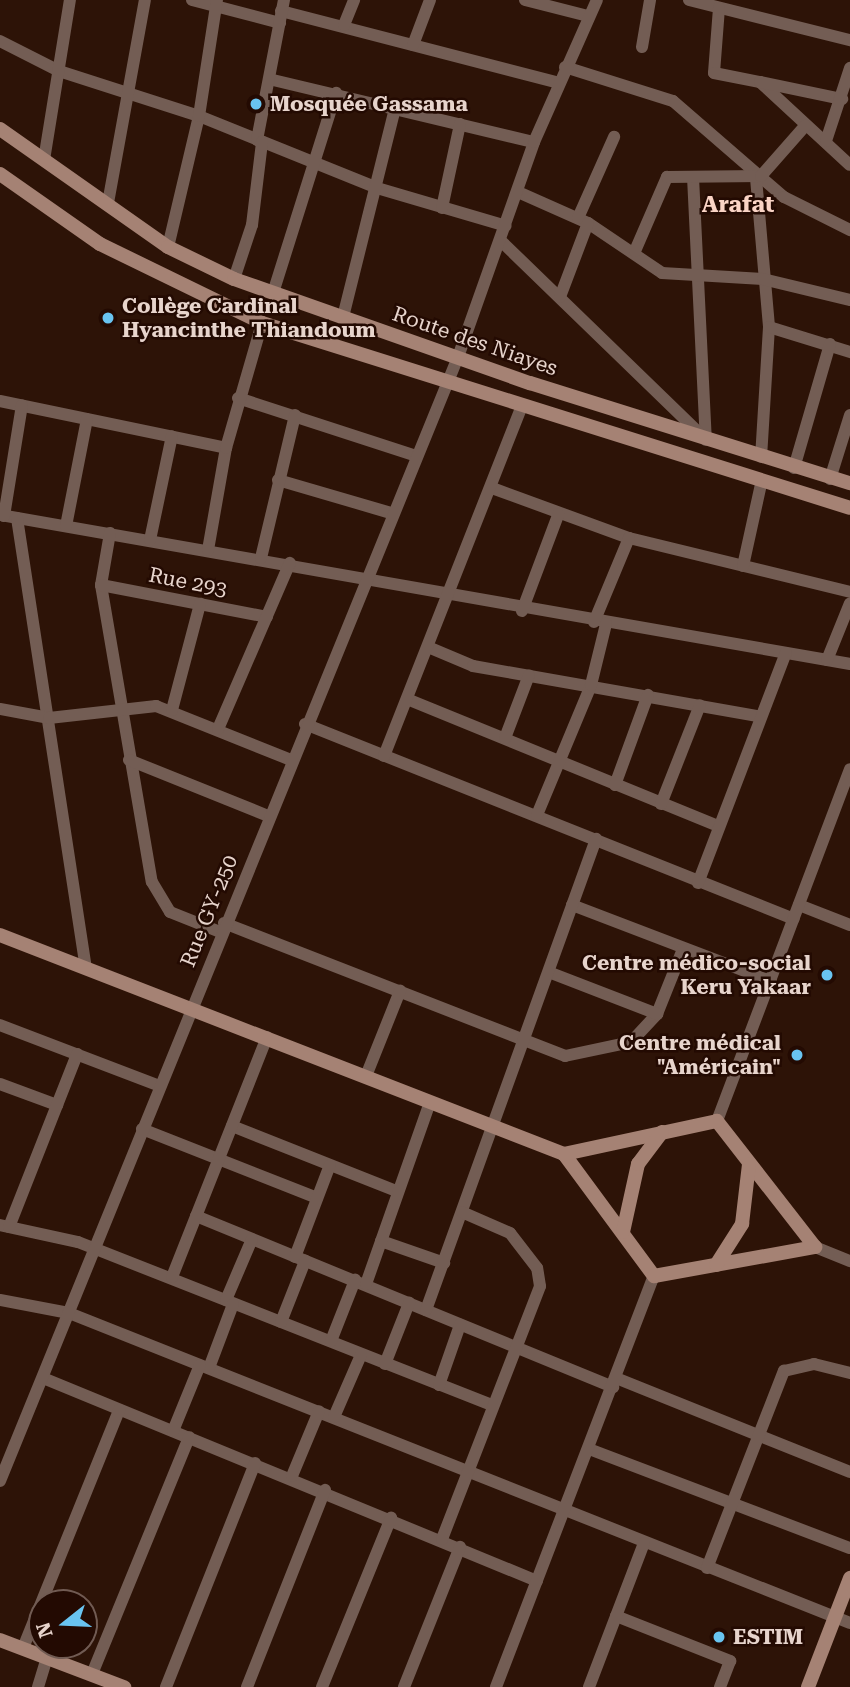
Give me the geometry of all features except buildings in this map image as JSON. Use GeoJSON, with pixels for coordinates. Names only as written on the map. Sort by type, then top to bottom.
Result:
{"type":"FeatureCollection","features":[{"type":"Feature","properties":{"kind":"main road","name":"Route des Niayes"},"geometry":{"type":"LineString","coordinates":[[0,129],[168,247],[234,279],[706,440],[850,483]]}},
{"type":"Feature","properties":{"kind":"main road"},"geometry":{"type":"LineString","coordinates":[[0,174],[100,244],[262,323],[521,409],[761,484],[850,508]]}},
{"type":"Feature","properties":{"kind":"main road"},"geometry":{"type":"LineString","coordinates":[[0,936],[192,1007],[564,1154],[654,1276],[815,1247],[717,1121],[564,1154]]}},
{"type":"Feature","properties":{"kind":"main road"},"geometry":{"type":"LineString","coordinates":[[623,1232],[638,1164],[662,1132]]}},
{"type":"Feature","properties":{"kind":"main road"},"geometry":{"type":"LineString","coordinates":[[716,1265],[742,1224],[749,1164]]}},
{"type":"Feature","properties":{"kind":"main road"},"geometry":{"type":"LineString","coordinates":[[808,1687],[850,1578]]}},
{"type":"Feature","properties":{"kind":"main road"},"geometry":{"type":"LineString","coordinates":[[0,1640],[28,1650]]}},
{"type":"Feature","properties":{"kind":"main road"},"geometry":{"type":"LineString","coordinates":[[50,1659],[124,1687]]}},
{"type":"Feature","properties":{"kind":"street"},"geometry":{"type":"LineString","coordinates":[[44,160],[70,0]]}},
{"type":"Feature","properties":{"kind":"street"},"geometry":{"type":"LineString","coordinates":[[108,203],[132,94],[145,0]]}},
{"type":"Feature","properties":{"kind":"street"},"geometry":{"type":"LineString","coordinates":[[192,0],[282,11],[344,24],[559,83]]}},
{"type":"Feature","properties":{"kind":"street"},"geometry":{"type":"LineString","coordinates":[[344,24],[354,0]]}},
{"type":"Feature","properties":{"kind":"street"},"geometry":{"type":"LineString","coordinates":[[413,45],[430,0]]}},
{"type":"Feature","properties":{"kind":"street"},"geometry":{"type":"LineString","coordinates":[[525,0],[588,16]]}},
{"type":"Feature","properties":{"kind":"street","name":"Rue GY-250"},"geometry":{"type":"LineString","coordinates":[[0,1481],[391,513],[412,455],[458,357],[534,142],[597,0]]}},
{"type":"Feature","properties":{"kind":"street"},"geometry":{"type":"LineString","coordinates":[[642,47],[650,0]]}},
{"type":"Feature","properties":{"kind":"street"},"geometry":{"type":"LineString","coordinates":[[689,0],[850,40]]}},
{"type":"Feature","properties":{"kind":"street"},"geometry":{"type":"LineString","coordinates":[[168,247],[199,116],[216,3]]}},
{"type":"Feature","properties":{"kind":"street"},"geometry":{"type":"LineString","coordinates":[[719,8],[714,73],[760,82],[844,105]]}},
{"type":"Feature","properties":{"kind":"street"},"geometry":{"type":"LineString","coordinates":[[234,279],[252,225],[259,141],[273,79],[282,11]]}},
{"type":"Feature","properties":{"kind":"street"},"geometry":{"type":"LineString","coordinates":[[0,41],[59,71],[199,116],[377,188],[506,226]]}},
{"type":"Feature","properties":{"kind":"street"},"geometry":{"type":"LineString","coordinates":[[565,67],[673,101],[759,177],[815,218],[850,230]]}},
{"type":"Feature","properties":{"kind":"street"},"geometry":{"type":"LineString","coordinates":[[826,141],[844,105],[850,68]]}},
{"type":"Feature","properties":{"kind":"street"},"geometry":{"type":"LineString","coordinates":[[273,79],[534,142]]}},
{"type":"Feature","properties":{"kind":"street"},"geometry":{"type":"LineString","coordinates":[[760,82],[850,165]]}},
{"type":"Feature","properties":{"kind":"street"},"geometry":{"type":"LineString","coordinates":[[273,293],[336,93]]}},
{"type":"Feature","properties":{"kind":"street"},"geometry":{"type":"LineString","coordinates":[[343,317],[395,108]]}},
{"type":"Feature","properties":{"kind":"street"},"geometry":{"type":"LineString","coordinates":[[443,208],[460,124]]}},
{"type":"Feature","properties":{"kind":"street"},"geometry":{"type":"LineString","coordinates":[[761,457],[769,327],[763,279],[759,177],[805,126]]}},
{"type":"Feature","properties":{"kind":"street"},"geometry":{"type":"LineString","coordinates":[[560,297],[583,220],[614,137]]}},
{"type":"Feature","properties":{"kind":"street"},"geometry":{"type":"LineString","coordinates":[[693,177],[706,440]]}},
{"type":"Feature","properties":{"kind":"street"},"geometry":{"type":"LineString","coordinates":[[635,251],[664,179],[759,177]]}},
{"type":"Feature","properties":{"kind":"street"},"geometry":{"type":"LineString","coordinates":[[518,192],[583,220],[635,251],[662,273],[763,279],[850,300]]}},
{"type":"Feature","properties":{"kind":"street"},"geometry":{"type":"LineString","coordinates":[[501,241],[706,440]]}},
{"type":"Feature","properties":{"kind":"street"},"geometry":{"type":"LineString","coordinates":[[208,550],[226,448],[238,398],[262,323]]}},
{"type":"Feature","properties":{"kind":"street"},"geometry":{"type":"LineString","coordinates":[[769,327],[850,352]]}},
{"type":"Feature","properties":{"kind":"street"},"geometry":{"type":"LineString","coordinates":[[794,468],[830,344]]}},
{"type":"Feature","properties":{"kind":"street"},"geometry":{"type":"LineString","coordinates":[[238,398],[412,455]]}},
{"type":"Feature","properties":{"kind":"street"},"geometry":{"type":"LineString","coordinates":[[0,401],[226,448]]}},
{"type":"Feature","properties":{"kind":"street"},"geometry":{"type":"LineString","coordinates":[[22,405],[2,515],[365,576],[448,598],[850,664]]}},
{"type":"Feature","properties":{"kind":"street"},"geometry":{"type":"LineString","coordinates":[[384,756],[521,409]]}},
{"type":"Feature","properties":{"kind":"street"},"geometry":{"type":"LineString","coordinates":[[261,558],[295,415]]}},
{"type":"Feature","properties":{"kind":"street"},"geometry":{"type":"LineString","coordinates":[[830,479],[850,415]]}},
{"type":"Feature","properties":{"kind":"street"},"geometry":{"type":"LineString","coordinates":[[66,526],[87,419]]}},
{"type":"Feature","properties":{"kind":"street"},"geometry":{"type":"LineString","coordinates":[[150,540],[172,436]]}},
{"type":"Feature","properties":{"kind":"street"},"geometry":{"type":"LineString","coordinates":[[278,480],[391,513]]}},
{"type":"Feature","properties":{"kind":"street"},"geometry":{"type":"LineString","coordinates":[[743,566],[761,484]]}},
{"type":"Feature","properties":{"kind":"street"},"geometry":{"type":"LineString","coordinates":[[492,488],[558,515],[629,538],[850,593]]}},
{"type":"Feature","properties":{"kind":"street"},"geometry":{"type":"LineString","coordinates":[[522,611],[558,515]]}},
{"type":"Feature","properties":{"kind":"street"},"geometry":{"type":"LineString","coordinates":[[17,518],[86,967]]}},
{"type":"Feature","properties":{"kind":"street"},"geometry":{"type":"LineString","coordinates":[[110,533],[101,585],[152,882],[163,904],[400,991],[524,1042],[583,1056],[631,1042],[657,1014],[683,949]]}},
{"type":"Feature","properties":{"kind":"street"},"geometry":{"type":"LineString","coordinates":[[537,815],[561,763],[591,685],[600,623],[629,538]]}},
{"type":"Feature","properties":{"kind":"street"},"geometry":{"type":"LineString","coordinates":[[218,729],[290,563]]}},
{"type":"Feature","properties":{"kind":"street","name":"Rue 293"},"geometry":{"type":"LineString","coordinates":[[101,585],[267,617]]}},
{"type":"Feature","properties":{"kind":"street"},"geometry":{"type":"LineString","coordinates":[[827,660],[850,603]]}},
{"type":"Feature","properties":{"kind":"street"},"geometry":{"type":"LineString","coordinates":[[172,710],[200,604]]}},
{"type":"Feature","properties":{"kind":"street"},"geometry":{"type":"LineString","coordinates":[[428,648],[473,666],[761,717]]}},
{"type":"Feature","properties":{"kind":"street"},"geometry":{"type":"LineString","coordinates":[[698,883],[786,653]]}},
{"type":"Feature","properties":{"kind":"street"},"geometry":{"type":"LineString","coordinates":[[505,738],[529,675]]}},
{"type":"Feature","properties":{"kind":"street"},"geometry":{"type":"LineString","coordinates":[[615,785],[648,695]]}},
{"type":"Feature","properties":{"kind":"street"},"geometry":{"type":"LineString","coordinates":[[407,699],[718,826]]}},
{"type":"Feature","properties":{"kind":"street"},"geometry":{"type":"LineString","coordinates":[[662,804],[700,705]]}},
{"type":"Feature","properties":{"kind":"street"},"geometry":{"type":"LineString","coordinates":[[0,709],[49,718],[122,707],[172,710],[291,760]]}},
{"type":"Feature","properties":{"kind":"street"},"geometry":{"type":"LineString","coordinates":[[305,724],[537,815],[698,883],[794,919]]}},
{"type":"Feature","properties":{"kind":"street"},"geometry":{"type":"LineString","coordinates":[[129,760],[268,816]]}},
{"type":"Feature","properties":{"kind":"street"},"geometry":{"type":"LineString","coordinates":[[717,1121],[850,769]]}},
{"type":"Feature","properties":{"kind":"street"},"geometry":{"type":"LineString","coordinates":[[426,1310],[551,973],[596,839]]}},
{"type":"Feature","properties":{"kind":"street"},"geometry":{"type":"LineString","coordinates":[[572,905],[771,981]]}},
{"type":"Feature","properties":{"kind":"street"},"geometry":{"type":"LineString","coordinates":[[799,905],[850,925]]}},
{"type":"Feature","properties":{"kind":"street"},"geometry":{"type":"LineString","coordinates":[[551,973],[657,1014]]}},
{"type":"Feature","properties":{"kind":"street"},"geometry":{"type":"LineString","coordinates":[[366,1076],[400,991]]}},
{"type":"Feature","properties":{"kind":"street"},"geometry":{"type":"LineString","coordinates":[[0,1025],[160,1086]]}},
{"type":"Feature","properties":{"kind":"street"},"geometry":{"type":"LineString","coordinates":[[172,1277],[267,1037]]}},
{"type":"Feature","properties":{"kind":"street"},"geometry":{"type":"LineString","coordinates":[[78,1054],[4,1226],[95,1248],[492,1405]]}},
{"type":"Feature","properties":{"kind":"street"},"geometry":{"type":"LineString","coordinates":[[0,1084],[57,1105]]}},
{"type":"Feature","properties":{"kind":"street"},"geometry":{"type":"LineString","coordinates":[[331,1341],[381,1241],[396,1191],[430,1102]]}},
{"type":"Feature","properties":{"kind":"street"},"geometry":{"type":"LineString","coordinates":[[232,1126],[396,1191]]}},
{"type":"Feature","properties":{"kind":"street"},"geometry":{"type":"LineString","coordinates":[[142,1129],[317,1198]]}},
{"type":"Feature","properties":{"kind":"street"},"geometry":{"type":"LineString","coordinates":[[281,1322],[317,1198],[330,1165]]}},
{"type":"Feature","properties":{"kind":"street"},"geometry":{"type":"LineString","coordinates":[[442,1539],[540,1286],[537,1268],[510,1233],[462,1212]]}},
{"type":"Feature","properties":{"kind":"street"},"geometry":{"type":"LineString","coordinates":[[196,1216],[460,1325],[759,1435],[850,1472]]}},
{"type":"Feature","properties":{"kind":"street"},"geometry":{"type":"LineString","coordinates":[[173,1431],[204,1367],[252,1239]]}},
{"type":"Feature","properties":{"kind":"street"},"geometry":{"type":"LineString","coordinates":[[381,1241],[444,1263]]}},
{"type":"Feature","properties":{"kind":"street"},"geometry":{"type":"LineString","coordinates":[[815,1247],[850,1261]]}},
{"type":"Feature","properties":{"kind":"street"},"geometry":{"type":"LineString","coordinates":[[496,1687],[654,1276]]}},
{"type":"Feature","properties":{"kind":"street"},"geometry":{"type":"LineString","coordinates":[[0,1300],[69,1313],[334,1417],[564,1512],[850,1623]]}},
{"type":"Feature","properties":{"kind":"street"},"geometry":{"type":"LineString","coordinates":[[385,1364],[409,1303]]}},
{"type":"Feature","properties":{"kind":"street"},"geometry":{"type":"LineString","coordinates":[[439,1385],[460,1325]]}},
{"type":"Feature","properties":{"kind":"street"},"geometry":{"type":"LineString","coordinates":[[334,1417],[362,1355]]}},
{"type":"Feature","properties":{"kind":"street"},"geometry":{"type":"LineString","coordinates":[[707,1568],[784,1371],[814,1364],[850,1373]]}},
{"type":"Feature","properties":{"kind":"street"},"geometry":{"type":"LineString","coordinates":[[43,1378],[292,1476],[537,1581]]}},
{"type":"Feature","properties":{"kind":"street"},"geometry":{"type":"LineString","coordinates":[[23,1648],[119,1410]]}},
{"type":"Feature","properties":{"kind":"street"},"geometry":{"type":"LineString","coordinates":[[292,1476],[318,1411]]}},
{"type":"Feature","properties":{"kind":"street"},"geometry":{"type":"LineString","coordinates":[[92,1674],[188,1437]]}},
{"type":"Feature","properties":{"kind":"street"},"geometry":{"type":"LineString","coordinates":[[589,1449],[850,1548]]}},
{"type":"Feature","properties":{"kind":"street"},"geometry":{"type":"LineString","coordinates":[[166,1687],[255,1463]]}},
{"type":"Feature","properties":{"kind":"street"},"geometry":{"type":"LineString","coordinates":[[247,1687],[325,1490]]}},
{"type":"Feature","properties":{"kind":"street"},"geometry":{"type":"LineString","coordinates":[[322,1687],[391,1518]]}},
{"type":"Feature","properties":{"kind":"street"},"geometry":{"type":"LineString","coordinates":[[589,1687],[644,1543]]}},
{"type":"Feature","properties":{"kind":"street"},"geometry":{"type":"LineString","coordinates":[[404,1687],[460,1547]]}},
{"type":"Feature","properties":{"kind":"street"},"geometry":{"type":"LineString","coordinates":[[617,1616],[730,1661],[720,1687]]}},
{"type":"Feature","properties":{"kind":"street"},"geometry":{"type":"LineString","coordinates":[[38,1687],[47,1659]]}},
{"type":"Feature","properties":{"kind":"place","name":"Mosquée Gassama"},"geometry":{"type":"Point","coordinates":[256,104]}},
{"type":"Feature","properties":{"kind":"place","name":"Collège Cardinal Hyancinthe Thiandoum"},"geometry":{"type":"Point","coordinates":[108,318]}},
{"type":"Feature","properties":{"kind":"place","name":"Centre médico-social Keru Yakaar"},"geometry":{"type":"Point","coordinates":[827,975]}},
{"type":"Feature","properties":{"kind":"place","name":"Centre médical \"Américain\""},"geometry":{"type":"Point","coordinates":[797,1055]}},
{"type":"Feature","properties":{"kind":"place","name":"ESTIM"},"geometry":{"type":"Point","coordinates":[719,1637]}},
{"type":"Feature","properties":{"kind":"district","name":"Arafat"},"geometry":{"type":"Point","coordinates":[738,205]}}]}
